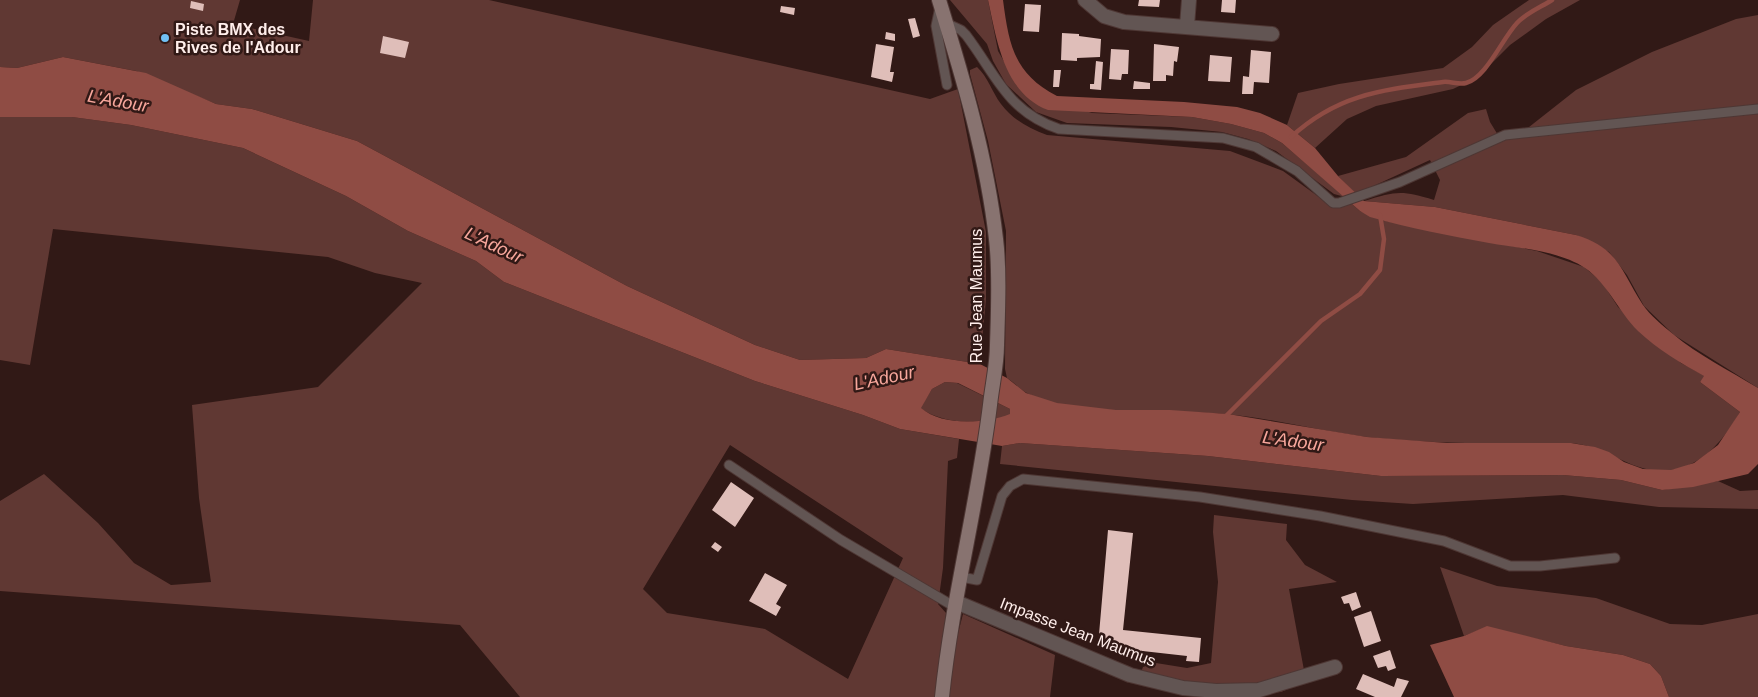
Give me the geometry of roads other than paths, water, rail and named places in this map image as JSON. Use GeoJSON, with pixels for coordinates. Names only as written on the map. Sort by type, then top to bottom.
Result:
{"type":"FeatureCollection","features":[{"type":"Feature","properties":{"kind":"main road","name":"Rue Jean Maumus"},"geometry":{"type":"LineString","coordinates":[[940,2],[966,87],[997,241],[997,347],[983,464],[956,604],[943,691]]}},
{"type":"Feature","properties":{"kind":"street"},"geometry":{"type":"LineString","coordinates":[[1085,0],[1104,16],[1124,22],[1272,34]]}},
{"type":"Feature","properties":{"kind":"street"},"geometry":{"type":"LineString","coordinates":[[1187,26],[1189,0]]}},
{"type":"Feature","properties":{"kind":"street","name":"Impasse Jean Maumus"},"geometry":{"type":"LineString","coordinates":[[956,604],[1130,674],[1182,688],[1216,691],[1259,690],[1335,667]]}},
{"type":"Feature","properties":{"kind":"lane"},"geometry":{"type":"LineString","coordinates":[[940,2],[936,26],[947,85]]}},
{"type":"Feature","properties":{"kind":"lane"},"geometry":{"type":"LineString","coordinates":[[948,24],[961,30],[966,35],[1012,101],[1040,122],[1059,129],[1223,138],[1256,147],[1297,171],[1333,203],[1345,202],[1400,182],[1505,135],[1758,109]]}},
{"type":"Feature","properties":{"kind":"lane"},"geometry":{"type":"LineString","coordinates":[[729,466],[918,587],[956,604]]}},
{"type":"Feature","properties":{"kind":"lane"},"geometry":{"type":"LineString","coordinates":[[961,577],[977,580],[1002,496],[1010,486],[1023,479],[1200,497],[1320,516],[1444,541],[1510,566],[1540,566],[1615,558]]}},
{"type":"Feature","properties":{"kind":"water","name":"L'Adour"},"geometry":{"type":"Polygon","coordinates":[[[988,0],[1003,0],[1008,31],[1016,57],[1031,78],[1057,96],[1184,102],[1237,107],[1260,113],[1287,125],[1315,148],[1338,176],[1364,201],[1435,207],[1576,235],[1602,247],[1617,262],[1649,313],[1661,324],[1693,349],[1758,388],[1758,464],[1748,474],[1693,487],[1662,490],[1621,480],[1563,475],[1381,476],[1208,456],[1020,443],[1002,446],[900,429],[863,415],[755,381],[504,282],[476,261],[408,231],[346,196],[243,148],[131,125],[72,117],[0,117],[0,67],[17,68],[63,57],[146,73],[216,104],[252,109],[357,141],[627,286],[755,345],[800,360],[866,358],[886,349],[980,364],[1007,378],[1026,393],[1057,403],[1116,410],[1170,410],[1228,414],[1367,437],[1447,443],[1571,443],[1595,447],[1609,452],[1624,462],[1643,469],[1671,470],[1694,463],[1718,445],[1740,412],[1700,382],[1704,376],[1670,356],[1638,331],[1593,274],[1575,262],[1539,251],[1444,235],[1370,217],[1360,211],[1282,143],[1264,133],[1231,124],[1192,117],[1048,110],[1033,102],[1012,79],[1005,64],[999,48],[988,0]],[[945,382],[932,389],[921,408],[940,418],[964,422],[988,420],[1010,414],[1010,409],[958,383],[945,382]]]}},
{"type":"Feature","properties":{"kind":"water"},"geometry":{"type":"Polygon","coordinates":[[[1487,626],[1566,646],[1623,655],[1650,664],[1661,676],[1669,697],[1454,697],[1430,645],[1464,636],[1487,626]]]}},
{"type":"Feature","properties":{"kind":"waterway"},"geometry":{"type":"LineString","coordinates":[[1291,137],[1326,111],[1362,96],[1400,88],[1443,82],[1466,83],[1473,80],[1487,66],[1517,23],[1529,13],[1552,0]]}},
{"type":"Feature","properties":{"kind":"waterway"},"geometry":{"type":"LineString","coordinates":[[1225,417],[1321,321],[1360,294],[1380,270],[1384,239],[1380,215]]}},
{"type":"Feature","properties":{"kind":"place","name":"Piste BMX des Rives de l'Adour"},"geometry":{"type":"Point","coordinates":[165,38]}}]}
